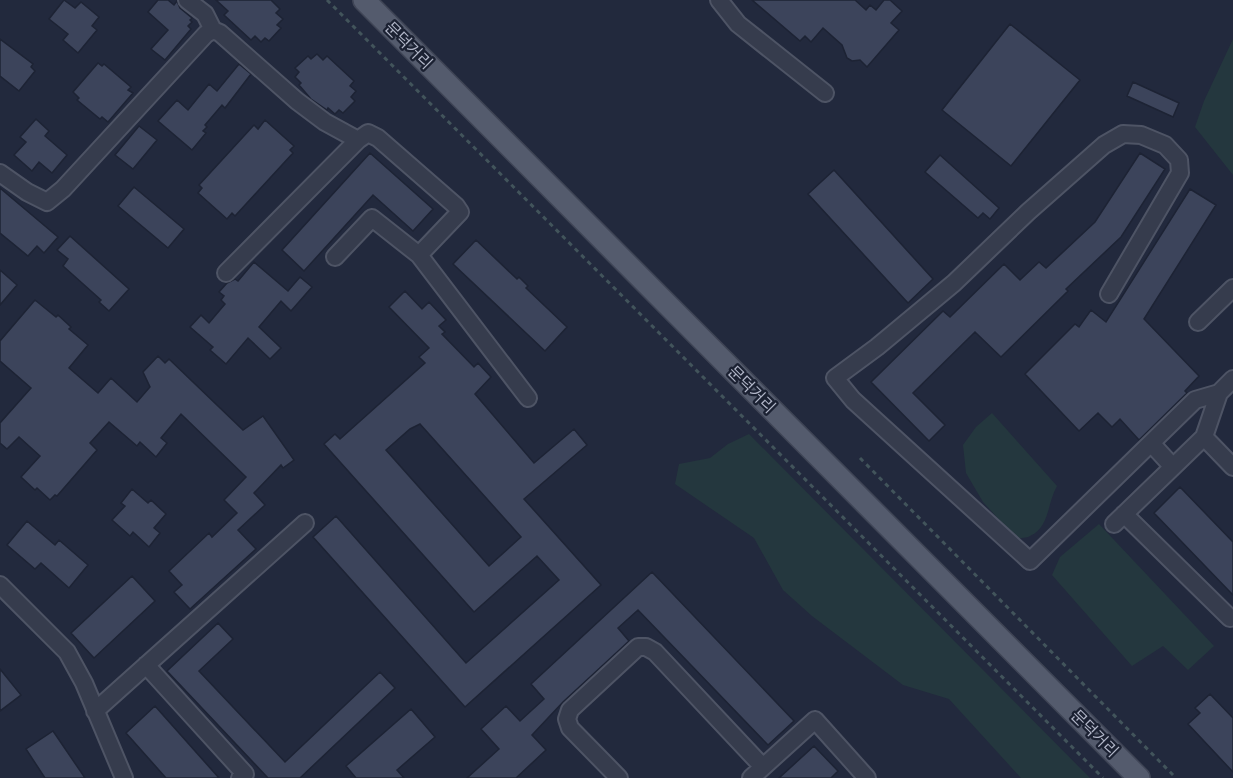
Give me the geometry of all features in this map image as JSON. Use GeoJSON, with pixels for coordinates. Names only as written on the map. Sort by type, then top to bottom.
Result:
{"type":"FeatureCollection","features":[{"type":"Feature","properties":{"kind":"main road","name":"문덕거리"},"geometry":{"type":"LineString","coordinates":[[364,0],[1139,778]]}},
{"type":"Feature","properties":{"kind":"street"},"geometry":{"type":"LineString","coordinates":[[187,0],[205,14],[213,30],[220,33],[297,101],[325,122],[358,140]]}},
{"type":"Feature","properties":{"kind":"street"},"geometry":{"type":"LineString","coordinates":[[719,0],[738,24],[825,93]]}},
{"type":"Feature","properties":{"kind":"street"},"geometry":{"type":"LineString","coordinates":[[0,173],[46,202],[63,189],[206,34],[213,30]]}},
{"type":"Feature","properties":{"kind":"street"},"geometry":{"type":"LineString","coordinates":[[226,273],[358,140],[368,133],[378,138],[460,212],[419,255]]}},
{"type":"Feature","properties":{"kind":"street"},"geometry":{"type":"LineString","coordinates":[[1109,294],[1180,173],[1179,160],[1165,145],[1141,135],[1123,134],[1104,145],[1028,212],[954,283],[877,347],[835,378],[853,400],[1030,561],[1195,400],[1219,393]]}},
{"type":"Feature","properties":{"kind":"street"},"geometry":{"type":"LineString","coordinates":[[335,257],[372,218],[419,255],[528,398]]}},
{"type":"Feature","properties":{"kind":"street"},"geometry":{"type":"LineString","coordinates":[[1198,322],[1233,288]]}},
{"type":"Feature","properties":{"kind":"street"},"geometry":{"type":"LineString","coordinates":[[1230,618],[1119,519],[1204,437],[1219,393],[1233,379]]}},
{"type":"Feature","properties":{"kind":"street"},"geometry":{"type":"LineString","coordinates":[[1204,437],[1233,467]]}},
{"type":"Feature","properties":{"kind":"street"},"geometry":{"type":"LineString","coordinates":[[1151,443],[1173,467]]}},
{"type":"Feature","properties":{"kind":"street"},"geometry":{"type":"LineString","coordinates":[[95,711],[304,523]]}},
{"type":"Feature","properties":{"kind":"street"},"geometry":{"type":"LineString","coordinates":[[0,585],[67,652],[124,778]]}},
{"type":"Feature","properties":{"kind":"street"},"geometry":{"type":"LineString","coordinates":[[618,778],[570,728],[567,719],[570,710],[638,647],[646,647],[655,652],[757,773],[815,720],[867,778]]}},
{"type":"Feature","properties":{"kind":"street"},"geometry":{"type":"LineString","coordinates":[[146,665],[245,774],[240,778]]}},
{"type":"Feature","properties":{"kind":"path"},"geometry":{"type":"LineString","coordinates":[[327,0],[1103,778]]}},
{"type":"Feature","properties":{"kind":"path"},"geometry":{"type":"LineString","coordinates":[[860,458],[1176,778]]}},
{"type":"Feature","properties":{"kind":"shaded area"},"geometry":{"type":"Polygon","coordinates":[[[1233,39],[1233,175],[1195,127],[1204,101],[1233,39]]]}},
{"type":"Feature","properties":{"kind":"shaded area"},"geometry":{"type":"Polygon","coordinates":[[[992,413],[1057,486],[1045,521],[1036,532],[1027,537],[1016,538],[983,502],[966,473],[963,445],[976,427],[992,413]]]}},
{"type":"Feature","properties":{"kind":"shaded area"},"geometry":{"type":"Polygon","coordinates":[[[749,434],[1090,778],[1021,778],[949,699],[903,685],[812,616],[783,590],[754,538],[675,484],[679,464],[710,458],[728,444],[749,434]]]}},
{"type":"Feature","properties":{"kind":"shaded area"},"geometry":{"type":"Polygon","coordinates":[[[1099,524],[1214,646],[1188,670],[1163,646],[1132,666],[1052,575],[1060,557],[1099,524]]]}},
{"type":"Feature","properties":{"kind":"building"},"geometry":{"type":"Polygon","coordinates":[[[64,0],[75,8],[81,2],[99,17],[92,26],[97,30],[78,53],[63,40],[68,34],[49,19],[64,0]]]}},
{"type":"Feature","properties":{"kind":"building"},"geometry":{"type":"Polygon","coordinates":[[[158,0],[168,0],[174,5],[177,1],[180,8],[192,18],[188,26],[191,29],[165,60],[151,49],[168,30],[148,12],[158,0]]]}},
{"type":"Feature","properties":{"kind":"building"},"geometry":{"type":"Polygon","coordinates":[[[216,0],[271,0],[280,9],[276,13],[283,19],[277,25],[281,28],[269,41],[265,38],[261,42],[255,36],[251,40],[224,15],[228,11],[216,0]]]}},
{"type":"Feature","properties":{"kind":"building"},"geometry":{"type":"Polygon","coordinates":[[[752,0],[855,0],[866,10],[870,5],[876,10],[884,0],[890,0],[902,11],[891,23],[899,30],[867,67],[860,60],[852,61],[847,58],[842,45],[823,28],[811,42],[805,36],[800,41],[752,0]]]}},
{"type":"Feature","properties":{"kind":"building"},"geometry":{"type":"Polygon","coordinates":[[[1010,24],[1080,80],[1011,166],[942,110],[1010,24]]]}},
{"type":"Feature","properties":{"kind":"building"},"geometry":{"type":"Polygon","coordinates":[[[0,39],[33,64],[31,67],[35,71],[19,91],[0,76],[0,39]]]}},
{"type":"Feature","properties":{"kind":"building"},"geometry":{"type":"Polygon","coordinates":[[[317,54],[323,60],[327,56],[354,81],[350,86],[356,91],[351,97],[355,101],[343,113],[339,110],[335,114],[311,99],[295,77],[299,72],[295,68],[308,56],[311,59],[317,54]]]}},
{"type":"Feature","properties":{"kind":"building"},"geometry":{"type":"Polygon","coordinates":[[[98,63],[102,66],[104,64],[131,87],[128,90],[133,93],[108,122],[102,117],[100,119],[77,100],[79,98],[73,92],[98,63]]]}},
{"type":"Feature","properties":{"kind":"building"},"geometry":{"type":"Polygon","coordinates":[[[239,64],[251,74],[225,108],[222,105],[205,125],[207,127],[203,131],[206,133],[192,150],[158,121],[177,100],[188,110],[209,84],[217,91],[239,64]]]}},
{"type":"Feature","properties":{"kind":"building"},"geometry":{"type":"Polygon","coordinates":[[[1133,82],[1179,103],[1173,117],[1127,96],[1133,82]]]}},
{"type":"Feature","properties":{"kind":"building"},"geometry":{"type":"Polygon","coordinates":[[[36,119],[49,131],[45,136],[67,155],[52,173],[39,162],[32,171],[14,155],[26,142],[20,137],[36,119]]]}},
{"type":"Feature","properties":{"kind":"building"},"geometry":{"type":"Polygon","coordinates":[[[265,120],[294,146],[290,150],[293,153],[235,216],[232,213],[227,219],[198,193],[202,188],[199,185],[254,125],[258,129],[265,120]]]}},
{"type":"Feature","properties":{"kind":"building"},"geometry":{"type":"Polygon","coordinates":[[[139,126],[157,140],[133,169],[115,155],[139,126]]]}},
{"type":"Feature","properties":{"kind":"building"},"geometry":{"type":"Polygon","coordinates":[[[370,153],[433,209],[413,231],[373,195],[304,271],[282,250],[370,153]]]}},
{"type":"Feature","properties":{"kind":"building"},"geometry":{"type":"Polygon","coordinates":[[[1140,153],[1165,169],[1121,237],[1066,289],[1068,291],[1001,357],[975,332],[913,393],[945,425],[929,441],[871,382],[943,311],[950,317],[1004,264],[1020,280],[1039,262],[1046,268],[1095,222],[1140,153]]]}},
{"type":"Feature","properties":{"kind":"building"},"geometry":{"type":"Polygon","coordinates":[[[940,155],[999,208],[990,219],[983,213],[978,218],[925,172],[940,155]]]}},
{"type":"Feature","properties":{"kind":"building"},"geometry":{"type":"Polygon","coordinates":[[[834,170],[933,279],[908,303],[808,194],[834,170]]]}},
{"type":"Feature","properties":{"kind":"building"},"geometry":{"type":"Polygon","coordinates":[[[134,187],[184,229],[168,248],[118,206],[134,187]]]}},
{"type":"Feature","properties":{"kind":"building"},"geometry":{"type":"Polygon","coordinates":[[[0,188],[58,237],[44,253],[37,246],[28,256],[0,233],[0,188]]]}},
{"type":"Feature","properties":{"kind":"building"},"geometry":{"type":"Polygon","coordinates":[[[1190,189],[1216,205],[1144,319],[1199,376],[1185,391],[1187,393],[1139,440],[1120,419],[1112,427],[1098,413],[1079,431],[1025,374],[1075,324],[1079,327],[1091,310],[1106,322],[1190,189]]]}},
{"type":"Feature","properties":{"kind":"building"},"geometry":{"type":"Polygon","coordinates":[[[70,236],[129,289],[109,311],[99,302],[101,300],[63,266],[68,259],[57,250],[70,236]]]}},
{"type":"Feature","properties":{"kind":"building"},"geometry":{"type":"Polygon","coordinates":[[[476,240],[517,279],[519,277],[528,286],[526,288],[567,327],[545,351],[453,264],[476,240]]]}},
{"type":"Feature","properties":{"kind":"building"},"geometry":{"type":"Polygon","coordinates":[[[254,262],[288,291],[300,277],[312,287],[291,311],[281,301],[259,327],[281,348],[270,359],[248,338],[226,364],[210,350],[213,347],[190,327],[201,315],[209,323],[225,304],[221,300],[224,296],[219,292],[227,283],[235,279],[238,281],[254,262]]]}},
{"type":"Feature","properties":{"kind":"building"},"geometry":{"type":"Polygon","coordinates":[[[0,270],[17,285],[0,305],[0,270]]]}},
{"type":"Feature","properties":{"kind":"building"},"geometry":{"type":"Polygon","coordinates":[[[405,291],[422,309],[429,302],[446,320],[439,326],[445,332],[442,334],[474,367],[478,363],[491,377],[475,394],[534,463],[574,429],[587,445],[524,499],[601,585],[465,707],[313,537],[336,516],[466,663],[559,580],[537,556],[474,612],[324,444],[335,434],[340,439],[425,363],[419,357],[429,348],[389,307],[405,291]],[[420,424],[410,429],[386,450],[489,566],[521,537],[420,424]]]}},
{"type":"Feature","properties":{"kind":"building"},"geometry":{"type":"Polygon","coordinates":[[[35,300],[56,317],[58,315],[71,327],[69,329],[88,345],[69,368],[98,393],[111,378],[137,402],[150,387],[143,372],[158,356],[165,363],[169,359],[243,430],[263,416],[294,460],[283,468],[281,465],[254,493],[265,505],[238,530],[256,549],[190,609],[174,592],[182,585],[169,571],[209,533],[212,537],[237,513],[224,500],[246,477],[181,414],[161,438],[167,443],[156,457],[140,442],[137,446],[109,422],[90,443],[97,450],[57,496],[55,495],[50,500],[37,488],[35,490],[21,477],[40,456],[19,437],[7,449],[0,443],[0,423],[31,388],[0,361],[0,341],[35,300]]]}},
{"type":"Feature","properties":{"kind":"building"},"geometry":{"type":"Polygon","coordinates":[[[1180,487],[1233,542],[1233,595],[1154,513],[1180,487]]]}},
{"type":"Feature","properties":{"kind":"building"},"geometry":{"type":"Polygon","coordinates":[[[132,489],[148,503],[151,500],[166,514],[154,528],[160,533],[149,547],[133,532],[130,536],[112,520],[125,506],[121,503],[132,489]]]}},
{"type":"Feature","properties":{"kind":"building"},"geometry":{"type":"Polygon","coordinates":[[[27,521],[55,545],[59,540],[88,565],[69,588],[41,563],[35,569],[7,545],[27,521]]]}},
{"type":"Feature","properties":{"kind":"building"},"geometry":{"type":"Polygon","coordinates":[[[652,572],[794,721],[768,745],[638,610],[618,628],[629,641],[563,702],[532,735],[546,750],[516,778],[467,778],[499,749],[481,729],[506,706],[520,721],[544,699],[531,684],[652,572]]]}},
{"type":"Feature","properties":{"kind":"building"},"geometry":{"type":"Polygon","coordinates":[[[132,576],[155,601],[94,658],[71,633],[132,576]]]}},
{"type":"Feature","properties":{"kind":"building"},"geometry":{"type":"Polygon","coordinates":[[[218,623],[233,639],[199,671],[285,762],[380,672],[395,688],[300,778],[268,778],[167,671],[218,623]]]}},
{"type":"Feature","properties":{"kind":"building"},"geometry":{"type":"Polygon","coordinates":[[[0,669],[21,695],[0,711],[0,669]]]}},
{"type":"Feature","properties":{"kind":"building"},"geometry":{"type":"Polygon","coordinates":[[[1210,694],[1233,718],[1233,772],[1188,724],[1200,713],[1195,708],[1210,694]]]}},
{"type":"Feature","properties":{"kind":"building"},"geometry":{"type":"Polygon","coordinates":[[[155,706],[219,778],[166,778],[126,733],[155,706]]]}},
{"type":"Feature","properties":{"kind":"building"},"geometry":{"type":"Polygon","coordinates":[[[411,709],[435,737],[397,770],[404,778],[356,778],[346,766],[411,709]]]}},
{"type":"Feature","properties":{"kind":"building"},"geometry":{"type":"Polygon","coordinates":[[[53,731],[85,778],[45,778],[26,749],[53,731]]]}},
{"type":"Feature","properties":{"kind":"building"},"geometry":{"type":"Polygon","coordinates":[[[814,746],[838,771],[831,778],[779,778],[814,746]]]}}]}
